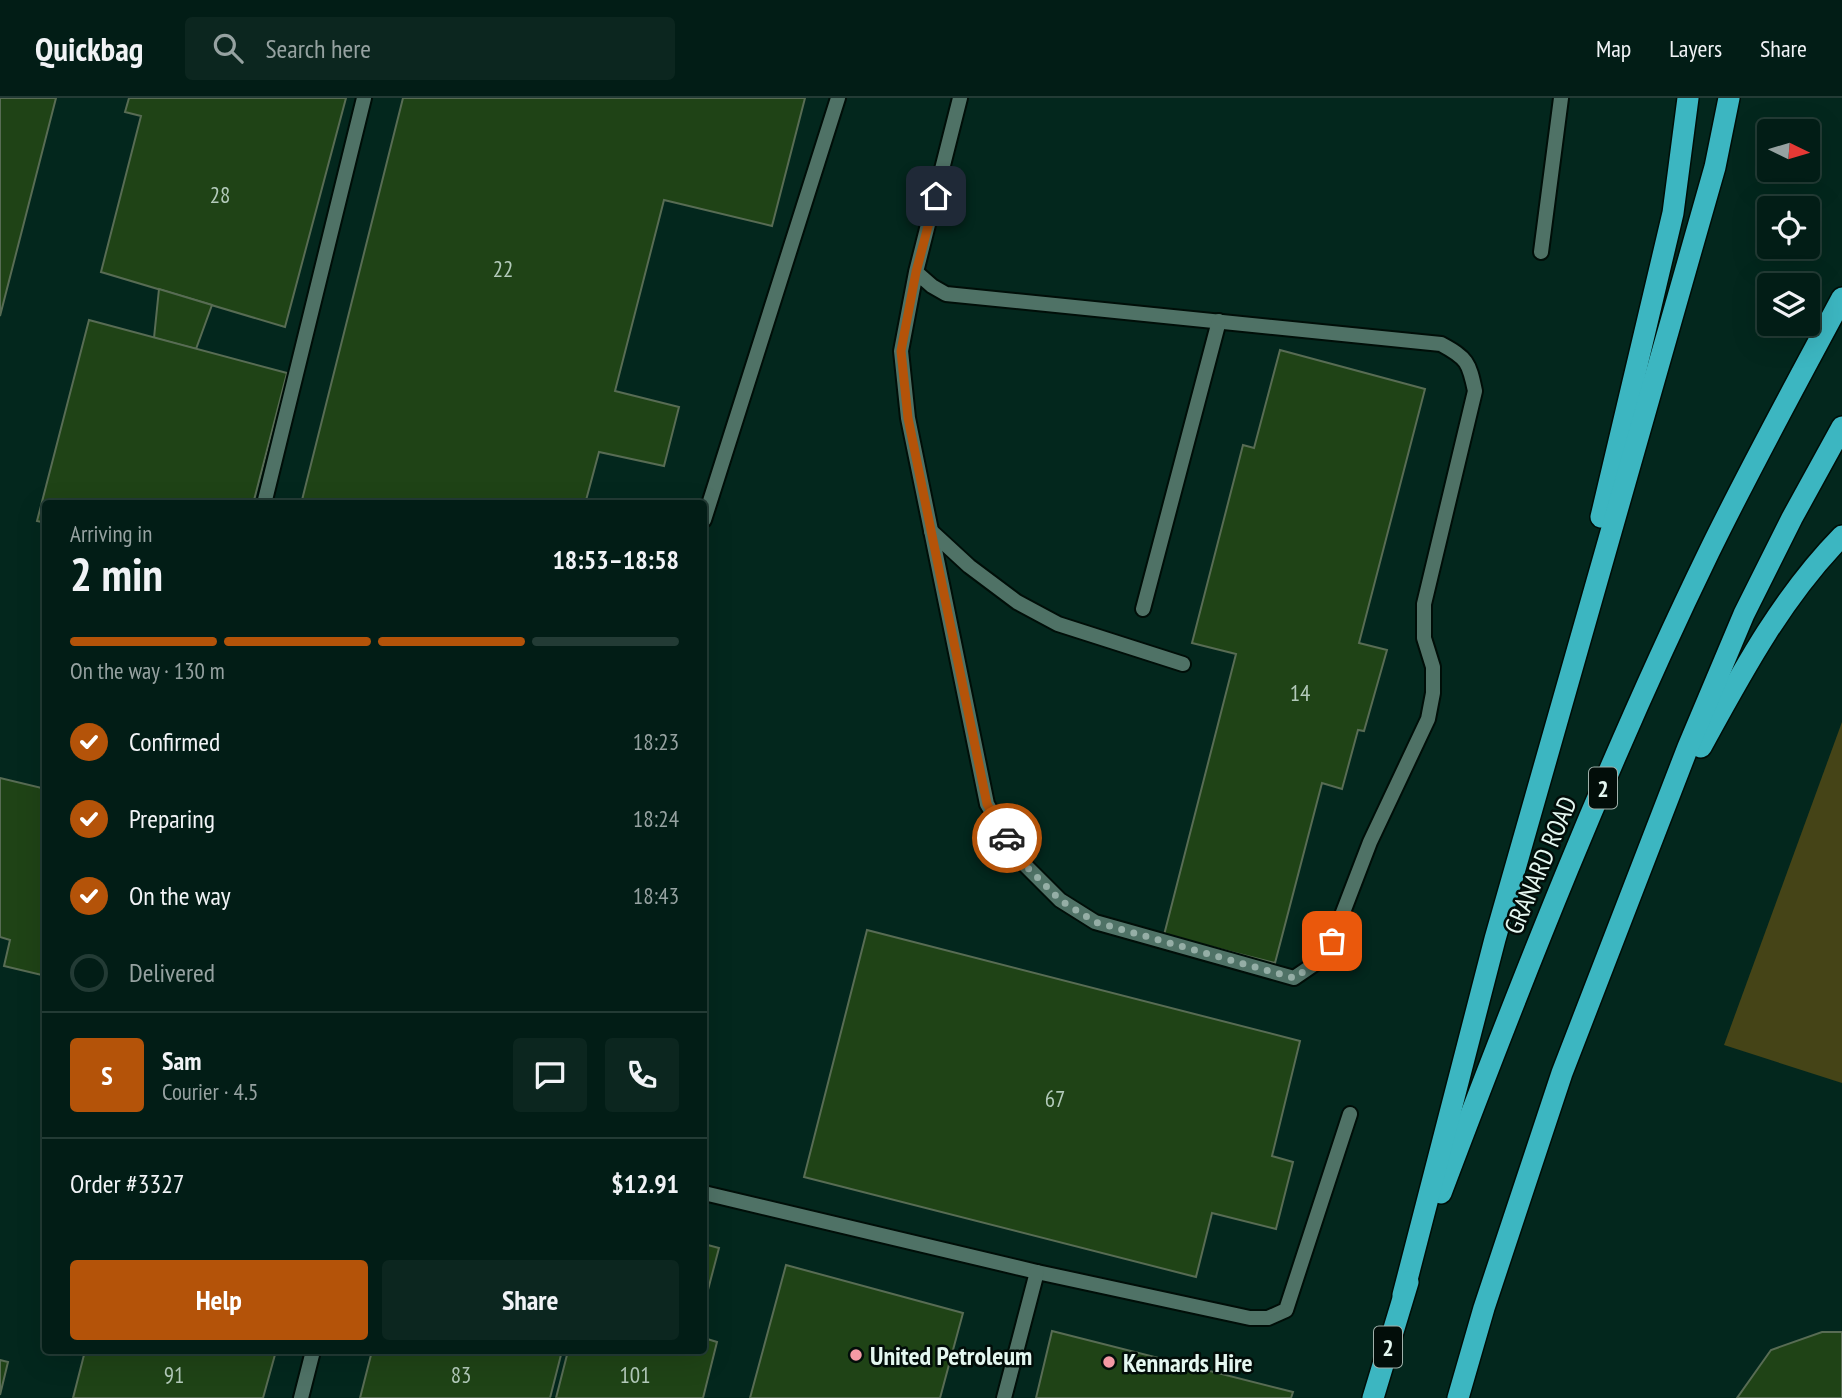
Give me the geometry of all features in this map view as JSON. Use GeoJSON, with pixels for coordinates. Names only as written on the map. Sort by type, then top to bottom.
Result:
{"type":"FeatureCollection","features":[{"type":"Feature","properties":{"kind":"highway"},"geometry":{"type":"LineString","coordinates":[[1530,819],[1664,254],[1680,166],[1688,98]]}},
{"type":"Feature","properties":{"kind":"highway"},"geometry":{"type":"LineString","coordinates":[[1403,1295],[1495,939],[1715,167],[1729,98]]}},
{"type":"Feature","properties":{"kind":"highway","name":"GRANARD ROAD"},"geometry":{"type":"LineString","coordinates":[[1373,1398],[1403,1295],[1520,985],[1642,696],[1715,539],[1842,298]]}},
{"type":"Feature","properties":{"kind":"highway"},"geometry":{"type":"LineString","coordinates":[[1458,1398],[1488,1296],[1562,1073],[1656,829],[1744,614],[1842,427]]}},
{"type":"Feature","properties":{"kind":"highway"},"geometry":{"type":"LineString","coordinates":[[1656,829],[1761,640],[1790,596],[1842,536]]}},
{"type":"Feature","properties":{"kind":"lane"},"geometry":{"type":"LineString","coordinates":[[265,500],[364,98]]}},
{"type":"Feature","properties":{"kind":"lane"},"geometry":{"type":"LineString","coordinates":[[707,511],[838,98]]}},
{"type":"Feature","properties":{"kind":"lane"},"geometry":{"type":"LineString","coordinates":[[916,272],[946,294],[1441,344],[1462,355],[1471,373],[1475,391],[1424,604],[1424,638],[1433,667],[1433,693],[1428,719],[1370,842],[1332,941],[1316,963],[1294,978],[1095,922],[1060,900],[1019,859],[987,804],[908,418],[901,351],[916,272],[960,98]]}},
{"type":"Feature","properties":{"kind":"lane"},"geometry":{"type":"LineString","coordinates":[[1541,252],[1560,98]]}},
{"type":"Feature","properties":{"kind":"lane"},"geometry":{"type":"LineString","coordinates":[[1143,609],[1219,321]]}},
{"type":"Feature","properties":{"kind":"lane"},"geometry":{"type":"LineString","coordinates":[[931,531],[969,566],[1017,602],[1058,624],[1182,664]]}},
{"type":"Feature","properties":{"kind":"lane"},"geometry":{"type":"LineString","coordinates":[[707,1194],[1037,1272],[1250,1318],[1268,1318],[1286,1310],[1350,1114]]}},
{"type":"Feature","properties":{"kind":"lane"},"geometry":{"type":"LineString","coordinates":[[1004,1398],[1037,1272]]}},
{"type":"Feature","properties":{"kind":"lane"},"geometry":{"type":"LineString","coordinates":[[301,1398],[312,1354]]}},
{"type":"Feature","properties":{"kind":"shaded area"},"geometry":{"type":"Polygon","coordinates":[[[1842,722],[1842,1083],[1724,1045],[1842,722]]]}},
{"type":"Feature","properties":{"kind":"building"},"geometry":{"type":"Polygon","coordinates":[[[0,98],[56,98],[0,316],[0,98]]]}},
{"type":"Feature","properties":{"kind":"building"},"geometry":{"type":"Polygon","coordinates":[[[129,98],[346,98],[285,327],[101,272],[141,116],[125,112],[129,98]]]}},
{"type":"Feature","properties":{"kind":"building"},"geometry":{"type":"Polygon","coordinates":[[[403,98],[805,98],[772,226],[664,200],[615,391],[679,407],[664,466],[599,452],[586,500],[302,500],[403,98]]]}},
{"type":"Feature","properties":{"kind":"building"},"geometry":{"type":"Polygon","coordinates":[[[159,289],[212,305],[196,349],[154,338],[159,289]]]}},
{"type":"Feature","properties":{"kind":"building"},"geometry":{"type":"Polygon","coordinates":[[[89,320],[287,373],[254,500],[42,500],[89,320]]]}},
{"type":"Feature","properties":{"kind":"building"},"geometry":{"type":"Polygon","coordinates":[[[1280,350],[1425,389],[1359,643],[1387,650],[1364,731],[1358,730],[1342,789],[1322,783],[1275,963],[1164,935],[1236,654],[1192,643],[1243,445],[1254,448],[1280,350]]]}},
{"type":"Feature","properties":{"kind":"building"},"geometry":{"type":"Polygon","coordinates":[[[42,502],[42,522],[37,521],[42,502]]]}},
{"type":"Feature","properties":{"kind":"building"},"geometry":{"type":"Polygon","coordinates":[[[0,778],[42,788],[42,975],[4,966],[10,940],[0,937],[0,778]]]}},
{"type":"Feature","properties":{"kind":"building"},"geometry":{"type":"Polygon","coordinates":[[[867,930],[1300,1041],[1272,1156],[1293,1162],[1276,1229],[1212,1213],[1196,1277],[804,1177],[867,930]]]}},
{"type":"Feature","properties":{"kind":"building"},"geometry":{"type":"Polygon","coordinates":[[[707,1245],[719,1248],[707,1294],[707,1245]]]}},
{"type":"Feature","properties":{"kind":"building","name":"United Petroleum"},"geometry":{"type":"Polygon","coordinates":[[[786,1265],[963,1313],[940,1398],[750,1398],[786,1265]]]}},
{"type":"Feature","properties":{"kind":"building","name":"Kennards Hire"},"geometry":{"type":"Polygon","coordinates":[[[1052,1331],[1293,1392],[1291,1398],[1036,1398],[1052,1331]]]}},
{"type":"Feature","properties":{"kind":"building"},"geometry":{"type":"Polygon","coordinates":[[[1822,1332],[1842,1332],[1842,1398],[1737,1398],[1771,1350],[1822,1332]]]}},
{"type":"Feature","properties":{"kind":"building"},"geometry":{"type":"Polygon","coordinates":[[[707,1339],[717,1342],[703,1398],[556,1398],[567,1354],[707,1354],[707,1339]]]}},
{"type":"Feature","properties":{"kind":"building"},"geometry":{"type":"Polygon","coordinates":[[[84,1354],[275,1354],[263,1398],[73,1398],[84,1354]]]}},
{"type":"Feature","properties":{"kind":"building"},"geometry":{"type":"Polygon","coordinates":[[[371,1354],[561,1354],[550,1398],[360,1398],[371,1354]]]}},
{"type":"Feature","properties":{"kind":"building"},"geometry":{"type":"Polygon","coordinates":[[[0,1360],[8,1362],[0,1395],[0,1360]]]}},
{"type":"Feature","properties":{"kind":"way so far"},"geometry":{"type":"LineString","coordinates":[[1007,838],[1019,859],[1060,900],[1095,922],[1294,978],[1316,963],[1332,941]]}},
{"type":"Feature","properties":{"kind":"place","name":"United Petroleum"},"geometry":{"type":"Point","coordinates":[856,1355]}},
{"type":"Feature","properties":{"kind":"place","name":"Kennards Hire"},"geometry":{"type":"Point","coordinates":[1109,1362]}},
{"type":"Feature","properties":{"kind":"route"},"geometry":{"type":"LineString","coordinates":[[936,196],[916,272],[901,351],[908,418],[987,804],[1007,838]]}}]}
